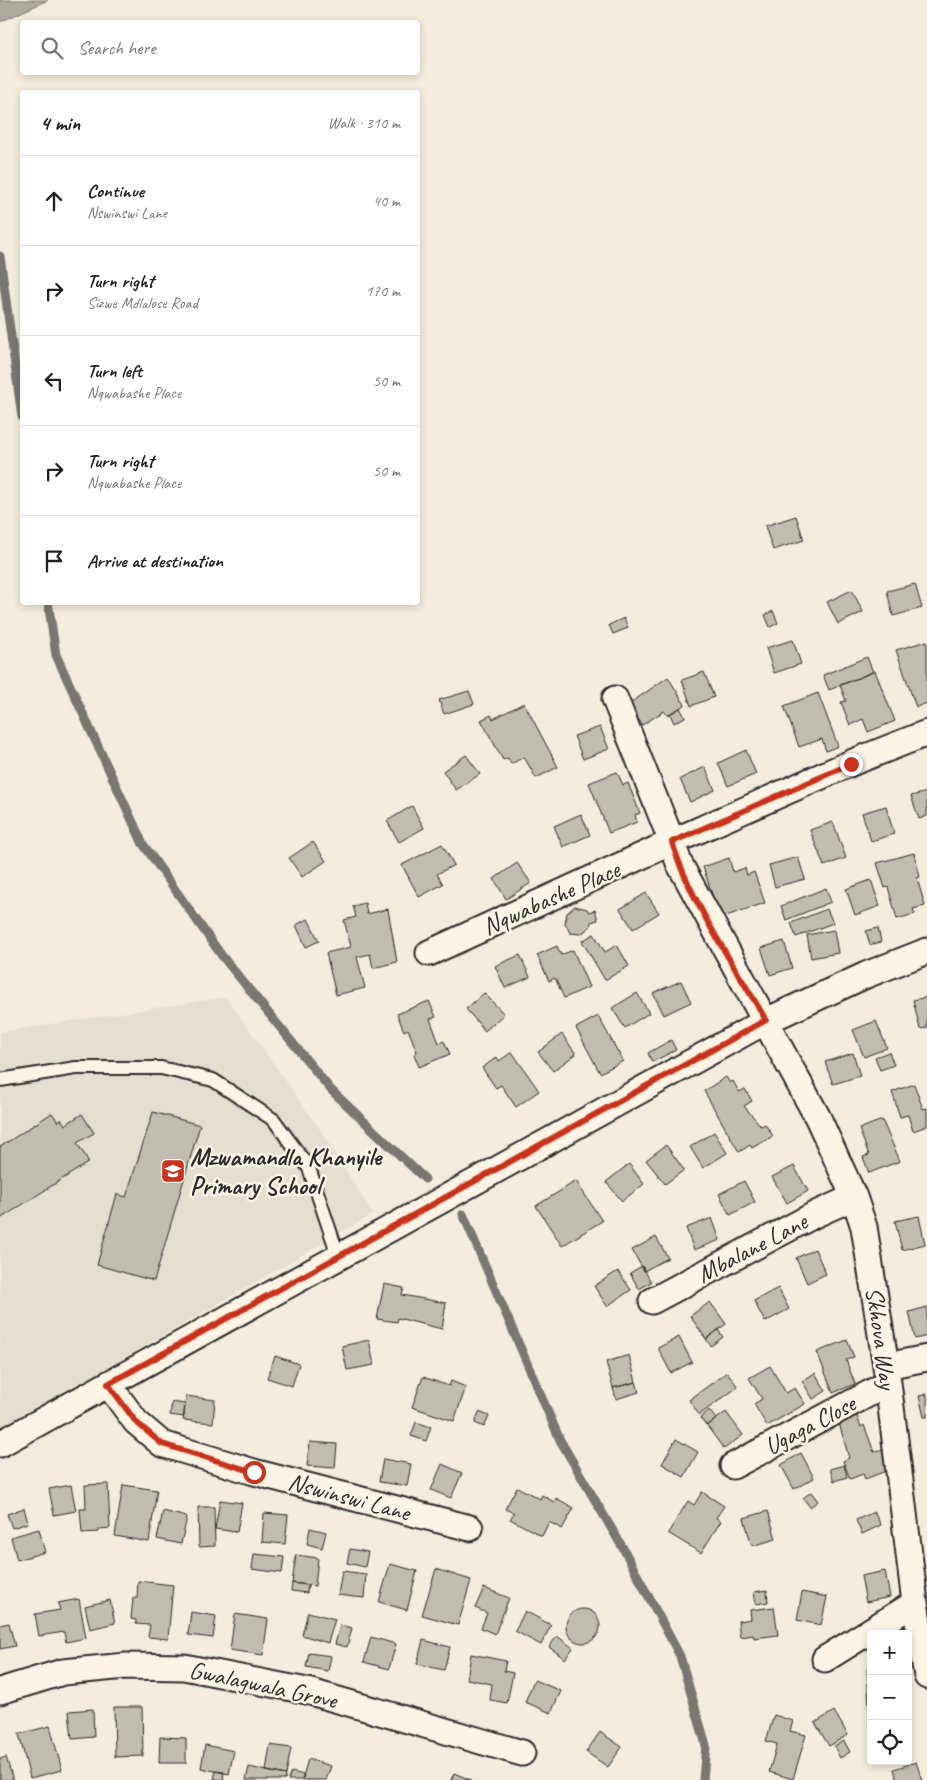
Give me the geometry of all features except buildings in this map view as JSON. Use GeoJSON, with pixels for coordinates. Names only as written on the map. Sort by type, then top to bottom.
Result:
{"type":"FeatureCollection","features":[{"type":"Feature","properties":{"kind":"street"},"geometry":{"type":"LineString","coordinates":[[615,700],[679,863],[705,914],[766,1020]]}},
{"type":"Feature","properties":{"kind":"street","name":"Nqwabashe Place"},"geometry":{"type":"LineString","coordinates":[[429,953],[672,842],[927,733]]}},
{"type":"Feature","properties":{"kind":"street"},"geometry":{"type":"LineString","coordinates":[[0,1444],[766,1020],[866,975],[927,951]]}},
{"type":"Feature","properties":{"kind":"street","name":"Skhova Way"},"geometry":{"type":"LineString","coordinates":[[766,1020],[818,1118],[854,1197],[864,1227],[886,1375],[917,1540],[915,1603],[927,1676]]}},
{"type":"Feature","properties":{"kind":"street","name":"Mbalane Lane"},"geometry":{"type":"LineString","coordinates":[[652,1301],[816,1214],[854,1197]]}},
{"type":"Feature","properties":{"kind":"street","name":"Ugaga Close"},"geometry":{"type":"LineString","coordinates":[[733,1466],[886,1375],[927,1358]]}},
{"type":"Feature","properties":{"kind":"street","name":"Nswinswi Lane"},"geometry":{"type":"LineString","coordinates":[[108,1384],[136,1422],[162,1444],[254,1472],[470,1528]]}},
{"type":"Feature","properties":{"kind":"street"},"geometry":{"type":"LineString","coordinates":[[825,1659],[915,1603]]}},
{"type":"Feature","properties":{"kind":"street","name":"Gwalagwala Grove"},"geometry":{"type":"LineString","coordinates":[[0,1691],[63,1672],[126,1666],[184,1667],[307,1691],[522,1753]]}},
{"type":"Feature","properties":{"kind":"lane"},"geometry":{"type":"LineString","coordinates":[[0,1080],[76,1068],[161,1068],[213,1080],[274,1120],[309,1168],[339,1258]]}},
{"type":"Feature","properties":{"kind":"shaded area"},"geometry":{"type":"Polygon","coordinates":[[[0,0],[48,0],[0,22],[0,0]]]}},
{"type":"Feature","properties":{"kind":"shaded area","name":"Mzwamandla Khanyile Primary School"},"geometry":{"type":"Polygon","coordinates":[[[226,997],[319,1128],[373,1214],[0,1430],[0,1032],[226,997]]]}},
{"type":"Feature","properties":{"kind":"waterway"},"geometry":{"type":"LineString","coordinates":[[0,256],[20,402]]}},
{"type":"Feature","properties":{"kind":"waterway"},"geometry":{"type":"LineString","coordinates":[[48,605],[56,655],[143,844],[222,956],[331,1090],[425,1179]]}},
{"type":"Feature","properties":{"kind":"waterway"},"geometry":{"type":"LineString","coordinates":[[463,1214],[560,1440],[624,1550],[680,1656],[706,1745],[703,1780]]}},
{"type":"Feature","properties":{"kind":"place","name":"Mzwamandla Khanyile Primary School"},"geometry":{"type":"Point","coordinates":[173,1171]}},
{"type":"Feature","properties":{"kind":"route"},"geometry":{"type":"LineString","coordinates":[[254,1472],[162,1444],[136,1422],[108,1384],[339,1258],[766,1020],[723,948],[679,863],[672,842],[851,764]]}}]}
